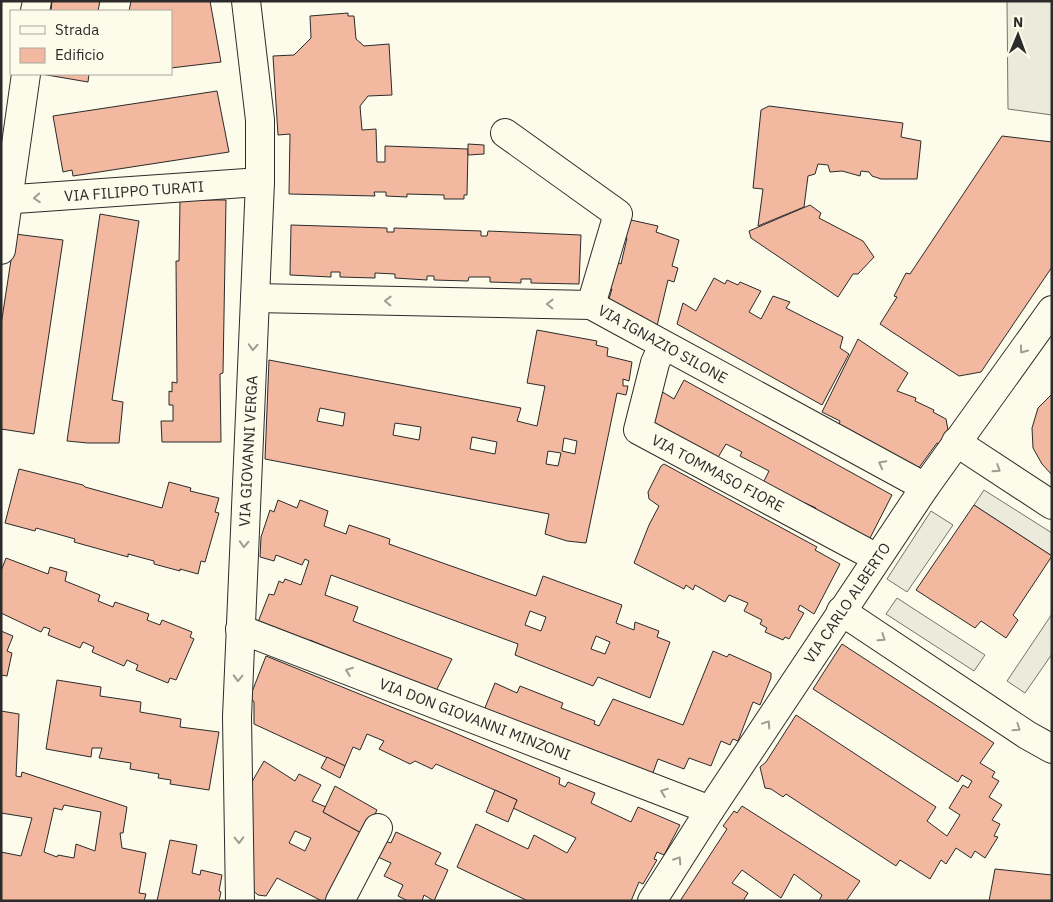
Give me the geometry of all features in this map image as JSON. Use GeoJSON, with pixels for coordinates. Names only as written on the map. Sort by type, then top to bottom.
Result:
{"type":"FeatureCollection","features":[{"type":"Feature","properties":{"kind":"street","name":"VIA GIOVANNI VERGA"},"geometry":{"type":"LineString","coordinates":[[240,901],[237,717],[260,182],[260,120],[246,1]]}},
{"type":"Feature","properties":{"kind":"street"},"geometry":{"type":"LineString","coordinates":[[1,250],[5,200],[26,75]]}},
{"type":"Feature","properties":{"kind":"street"},"geometry":{"type":"LineString","coordinates":[[505,134],[618,214],[591,305]]}},
{"type":"Feature","properties":{"kind":"street","name":"VIA FILIPPO TURATI"},"geometry":{"type":"LineString","coordinates":[[5,200],[260,182]]}},
{"type":"Feature","properties":{"kind":"street","name":"VIA IGNAZIO SILONE"},"geometry":{"type":"LineString","coordinates":[[255,298],[591,305],[925,487]]}},
{"type":"Feature","properties":{"kind":"street","name":"VIA CARLO ALBERTO"},"geometry":{"type":"LineString","coordinates":[[652,901],[841,611],[956,442],[1052,310]]}},
{"type":"Feature","properties":{"kind":"street","name":"VIA TOMMASO FIORE"},"geometry":{"type":"LineString","coordinates":[[663,345],[655,363],[638,430],[877,558]]}},
{"type":"Feature","properties":{"kind":"street"},"geometry":{"type":"LineString","coordinates":[[956,442],[1052,505]]}},
{"type":"Feature","properties":{"kind":"street"},"geometry":{"type":"LineString","coordinates":[[841,611],[1027,735],[1052,749]]}},
{"type":"Feature","properties":{"kind":"street","name":"VIA DON GIOVANNI MINZONI"},"geometry":{"type":"LineString","coordinates":[[240,629],[710,810]]}},
{"type":"Feature","properties":{"kind":"street"},"geometry":{"type":"LineString","coordinates":[[340,901],[378,828]]}},
{"type":"Feature","properties":{"kind":"shaded area"},"geometry":{"type":"Polygon","coordinates":[[[1007,1],[1052,1],[1052,115],[1008,109],[1007,1]]]}},
{"type":"Feature","properties":{"kind":"shaded area"},"geometry":{"type":"Polygon","coordinates":[[[984,490],[1052,533],[1052,556],[974,505],[984,490]]]}},
{"type":"Feature","properties":{"kind":"shaded area"},"geometry":{"type":"Polygon","coordinates":[[[931,511],[953,525],[907,592],[887,579],[931,511]]]}},
{"type":"Feature","properties":{"kind":"shaded area"},"geometry":{"type":"Polygon","coordinates":[[[897,598],[985,655],[974,671],[886,614],[897,598]]]}},
{"type":"Feature","properties":{"kind":"shaded area"},"geometry":{"type":"Polygon","coordinates":[[[1052,614],[1052,654],[1025,693],[1007,681],[1052,614]]]}},
{"type":"Feature","properties":{"kind":"building"},"geometry":{"type":"Polygon","coordinates":[[[52,1],[100,1],[98,10],[51,10],[52,1]]]}},
{"type":"Feature","properties":{"kind":"building"},"geometry":{"type":"Polygon","coordinates":[[[131,1],[210,1],[221,62],[172,68],[172,10],[129,10],[131,1]]]}},
{"type":"Feature","properties":{"kind":"building"},"geometry":{"type":"Polygon","coordinates":[[[348,13],[348,16],[354,16],[356,39],[364,46],[389,44],[392,95],[368,96],[360,106],[362,130],[376,129],[377,162],[385,162],[385,146],[468,149],[467,195],[464,195],[464,199],[444,199],[444,195],[407,194],[407,197],[386,196],[386,192],[374,192],[375,196],[289,194],[290,134],[278,135],[273,56],[294,55],[311,38],[310,16],[348,13]]]}},
{"type":"Feature","properties":{"kind":"building"},"geometry":{"type":"Polygon","coordinates":[[[47,75],[89,75],[88,82],[47,75]]]}},
{"type":"Feature","properties":{"kind":"building"},"geometry":{"type":"Polygon","coordinates":[[[217,91],[229,152],[73,176],[72,170],[63,172],[53,116],[217,91]]]}},
{"type":"Feature","properties":{"kind":"building"},"geometry":{"type":"Polygon","coordinates":[[[769,106],[903,123],[901,137],[921,141],[917,179],[881,179],[872,176],[869,172],[861,171],[860,176],[842,171],[830,172],[828,165],[818,164],[815,174],[808,176],[804,207],[758,226],[763,189],[753,188],[761,110],[769,106]]]}},
{"type":"Feature","properties":{"kind":"building"},"geometry":{"type":"Polygon","coordinates":[[[1002,136],[1052,142],[1052,267],[981,372],[959,376],[880,324],[897,297],[894,296],[906,273],[910,274],[1002,136]]]}},
{"type":"Feature","properties":{"kind":"building"},"geometry":{"type":"Polygon","coordinates":[[[468,144],[484,145],[484,154],[468,155],[468,144]]]}},
{"type":"Feature","properties":{"kind":"building"},"geometry":{"type":"Polygon","coordinates":[[[180,200],[226,200],[223,373],[220,374],[221,442],[162,442],[161,421],[173,421],[173,405],[169,405],[169,391],[172,392],[172,382],[177,383],[176,261],[179,261],[180,200]]]}},
{"type":"Feature","properties":{"kind":"building"},"geometry":{"type":"Polygon","coordinates":[[[810,205],[821,213],[819,218],[863,241],[874,257],[858,274],[853,274],[838,297],[751,238],[749,231],[810,205]]]}},
{"type":"Feature","properties":{"kind":"building"},"geometry":{"type":"Polygon","coordinates":[[[100,214],[139,221],[112,400],[123,402],[119,443],[67,441],[100,214]]]}},
{"type":"Feature","properties":{"kind":"building"},"geometry":{"type":"Polygon","coordinates":[[[622,218],[658,226],[656,232],[679,240],[672,266],[678,268],[674,282],[668,280],[657,326],[641,323],[642,316],[623,312],[624,307],[608,302],[612,289],[606,288],[615,261],[621,264],[627,238],[617,235],[622,218]]]}},
{"type":"Feature","properties":{"kind":"building"},"geometry":{"type":"Polygon","coordinates":[[[291,225],[387,228],[387,232],[394,232],[394,228],[481,231],[481,236],[487,236],[488,231],[581,235],[579,284],[531,283],[531,279],[521,279],[521,283],[490,282],[490,277],[469,277],[468,281],[434,280],[434,276],[427,276],[427,280],[395,278],[395,274],[375,273],[375,278],[340,277],[340,272],[331,272],[331,277],[290,275],[291,225]]]}},
{"type":"Feature","properties":{"kind":"building"},"geometry":{"type":"Polygon","coordinates":[[[15,234],[63,240],[34,434],[1,429],[1,325],[15,234]]]}},
{"type":"Feature","properties":{"kind":"building"},"geometry":{"type":"Polygon","coordinates":[[[714,278],[725,284],[727,280],[738,285],[740,282],[761,291],[749,312],[761,319],[773,296],[790,302],[786,308],[843,337],[840,348],[849,354],[822,405],[677,324],[683,303],[696,311],[714,278]]]}},
{"type":"Feature","properties":{"kind":"building"},"geometry":{"type":"Polygon","coordinates":[[[537,330],[597,341],[596,345],[608,348],[607,356],[632,362],[629,381],[623,379],[623,386],[628,386],[626,395],[617,393],[586,543],[567,541],[545,534],[549,514],[265,459],[269,360],[521,408],[517,421],[537,426],[545,386],[527,383],[537,330]],[[320,408],[317,421],[343,426],[345,413],[320,408]],[[395,423],[393,435],[419,440],[421,427],[395,423]],[[472,437],[470,449],[495,454],[497,442],[472,437]],[[564,438],[562,451],[575,454],[577,441],[564,438]],[[548,451],[546,464],[558,466],[561,453],[548,451]]]}},
{"type":"Feature","properties":{"kind":"building"},"geometry":{"type":"Polygon","coordinates":[[[858,339],[908,373],[897,391],[916,398],[915,401],[934,410],[933,412],[946,419],[948,430],[918,469],[854,437],[856,433],[839,425],[840,421],[822,412],[858,339]]]}},
{"type":"Feature","properties":{"kind":"building"},"geometry":{"type":"Polygon","coordinates":[[[684,380],[892,495],[869,540],[814,511],[816,508],[805,503],[803,504],[763,483],[769,471],[740,456],[742,452],[726,444],[717,459],[647,421],[656,388],[674,399],[684,380]]]}},
{"type":"Feature","properties":{"kind":"building"},"geometry":{"type":"Polygon","coordinates":[[[1052,394],[1052,475],[1042,464],[1033,448],[1032,428],[1038,408],[1052,394]]]}},
{"type":"Feature","properties":{"kind":"building"},"geometry":{"type":"Polygon","coordinates":[[[664,464],[817,547],[815,550],[840,564],[814,614],[800,605],[798,610],[804,613],[789,639],[785,637],[783,640],[765,632],[767,628],[760,624],[762,620],[744,611],[748,603],[729,595],[725,602],[695,585],[693,590],[686,585],[684,589],[634,563],[649,525],[659,506],[649,499],[648,492],[661,466],[664,464]]]}},
{"type":"Feature","properties":{"kind":"building"},"geometry":{"type":"Polygon","coordinates":[[[19,469],[162,508],[169,482],[191,488],[190,491],[219,498],[215,512],[219,513],[205,562],[201,561],[198,574],[180,569],[180,571],[154,564],[154,561],[128,554],[128,557],[74,542],[75,539],[36,528],[35,531],[5,523],[19,469]]]}},
{"type":"Feature","properties":{"kind":"building"},"geometry":{"type":"Polygon","coordinates":[[[278,500],[297,508],[300,500],[328,511],[324,526],[346,534],[349,525],[390,539],[389,544],[536,596],[543,576],[622,605],[616,623],[634,630],[635,622],[659,631],[657,637],[670,642],[650,698],[598,677],[593,686],[515,655],[518,644],[331,575],[325,595],[358,607],[353,621],[452,659],[435,693],[310,640],[307,644],[258,622],[269,594],[274,595],[279,581],[283,583],[285,579],[301,585],[309,561],[305,559],[302,565],[276,555],[274,561],[260,557],[261,537],[270,510],[274,512],[278,500]],[[530,611],[525,625],[541,631],[546,617],[530,611]],[[596,636],[591,649],[605,654],[610,642],[596,636]]]}},
{"type":"Feature","properties":{"kind":"building"},"geometry":{"type":"Polygon","coordinates":[[[974,505],[1052,556],[1013,615],[1018,620],[1006,638],[981,621],[975,628],[916,590],[974,505]]]}},
{"type":"Feature","properties":{"kind":"building"},"geometry":{"type":"Polygon","coordinates":[[[6,558],[48,574],[50,567],[67,572],[65,581],[100,595],[98,601],[113,607],[115,602],[149,614],[147,620],[160,625],[162,620],[192,632],[190,637],[194,639],[176,680],[170,678],[168,683],[136,670],[138,665],[127,660],[124,666],[92,652],[94,647],[83,642],[80,648],[48,635],[50,629],[44,627],[41,632],[1,613],[1,571],[6,558]]]}},
{"type":"Feature","properties":{"kind":"building"},"geometry":{"type":"Polygon","coordinates":[[[1,631],[13,636],[7,651],[12,653],[7,676],[1,675],[1,631]]]}},
{"type":"Feature","properties":{"kind":"building"},"geometry":{"type":"Polygon","coordinates":[[[842,644],[994,743],[980,763],[995,772],[992,777],[999,781],[989,797],[1002,805],[992,820],[1000,824],[994,836],[998,837],[985,858],[975,851],[971,858],[956,848],[946,864],[941,860],[930,879],[900,860],[896,866],[786,794],[783,797],[771,789],[765,788],[760,767],[766,762],[796,715],[936,807],[927,821],[947,836],[960,815],[949,808],[963,785],[968,788],[972,781],[962,775],[958,782],[813,689],[842,644]]]}},
{"type":"Feature","properties":{"kind":"building"},"geometry":{"type":"Polygon","coordinates":[[[713,651],[727,657],[729,654],[771,673],[771,678],[760,705],[753,702],[738,741],[733,739],[730,745],[721,741],[711,766],[689,758],[684,769],[658,759],[650,781],[482,715],[495,683],[517,693],[520,686],[563,703],[561,708],[595,721],[594,724],[599,726],[613,699],[683,725],[713,651]]]}},
{"type":"Feature","properties":{"kind":"building"},"geometry":{"type":"Polygon","coordinates":[[[266,656],[560,778],[559,784],[565,787],[568,782],[595,793],[591,803],[631,822],[638,807],[680,825],[664,855],[657,852],[654,859],[657,860],[643,884],[639,882],[631,901],[528,901],[457,867],[476,824],[528,849],[534,835],[567,853],[576,838],[513,808],[517,800],[436,764],[432,769],[415,761],[410,764],[379,749],[384,741],[367,734],[360,750],[353,747],[345,766],[254,724],[254,702],[250,697],[266,656]]]}},
{"type":"Feature","properties":{"kind":"building"},"geometry":{"type":"Polygon","coordinates":[[[57,680],[101,687],[100,696],[141,702],[140,712],[181,719],[180,727],[219,732],[209,790],[170,784],[171,780],[158,778],[159,774],[130,769],[131,763],[99,758],[102,748],[92,748],[91,757],[46,749],[57,680]]]}},
{"type":"Feature","properties":{"kind":"building"},"geometry":{"type":"Polygon","coordinates":[[[1,711],[19,714],[16,776],[21,777],[22,772],[127,807],[123,833],[120,833],[122,848],[146,853],[139,893],[146,894],[144,901],[1,901],[1,852],[21,856],[32,818],[1,813],[1,711]],[[64,805],[62,810],[54,808],[44,852],[57,857],[58,855],[74,858],[76,844],[95,851],[101,812],[64,805]]]}},
{"type":"Feature","properties":{"kind":"building"},"geometry":{"type":"Polygon","coordinates":[[[327,757],[345,766],[340,778],[321,768],[327,757]]]}},
{"type":"Feature","properties":{"kind":"building"},"geometry":{"type":"Polygon","coordinates":[[[264,761],[295,781],[299,774],[321,785],[312,801],[326,807],[323,812],[365,835],[332,901],[322,901],[277,878],[266,896],[258,895],[250,888],[249,787],[264,761]],[[295,831],[289,843],[305,851],[311,838],[295,831]]]}},
{"type":"Feature","properties":{"kind":"building"},"geometry":{"type":"Polygon","coordinates":[[[335,786],[377,810],[365,835],[323,812],[335,786]]]}},
{"type":"Feature","properties":{"kind":"building"},"geometry":{"type":"Polygon","coordinates":[[[495,790],[517,800],[508,822],[486,812],[495,790]]]}},
{"type":"Feature","properties":{"kind":"building"},"geometry":{"type":"Polygon","coordinates":[[[742,806],[860,881],[846,901],[819,901],[822,895],[794,874],[781,898],[742,870],[732,883],[748,893],[743,901],[680,901],[727,829],[723,826],[734,811],[737,813],[742,806]]]}},
{"type":"Feature","properties":{"kind":"building"},"geometry":{"type":"Polygon","coordinates":[[[396,832],[441,853],[435,864],[448,870],[434,901],[424,895],[422,901],[408,901],[398,896],[403,885],[384,876],[391,863],[378,857],[385,841],[391,843],[396,832]]]}},
{"type":"Feature","properties":{"kind":"building"},"geometry":{"type":"Polygon","coordinates":[[[170,840],[197,845],[192,873],[200,875],[201,870],[222,875],[219,901],[157,901],[170,840]]]}},
{"type":"Feature","properties":{"kind":"building"},"geometry":{"type":"Polygon","coordinates":[[[995,869],[1052,875],[1052,901],[989,901],[995,869]]]}}]}
